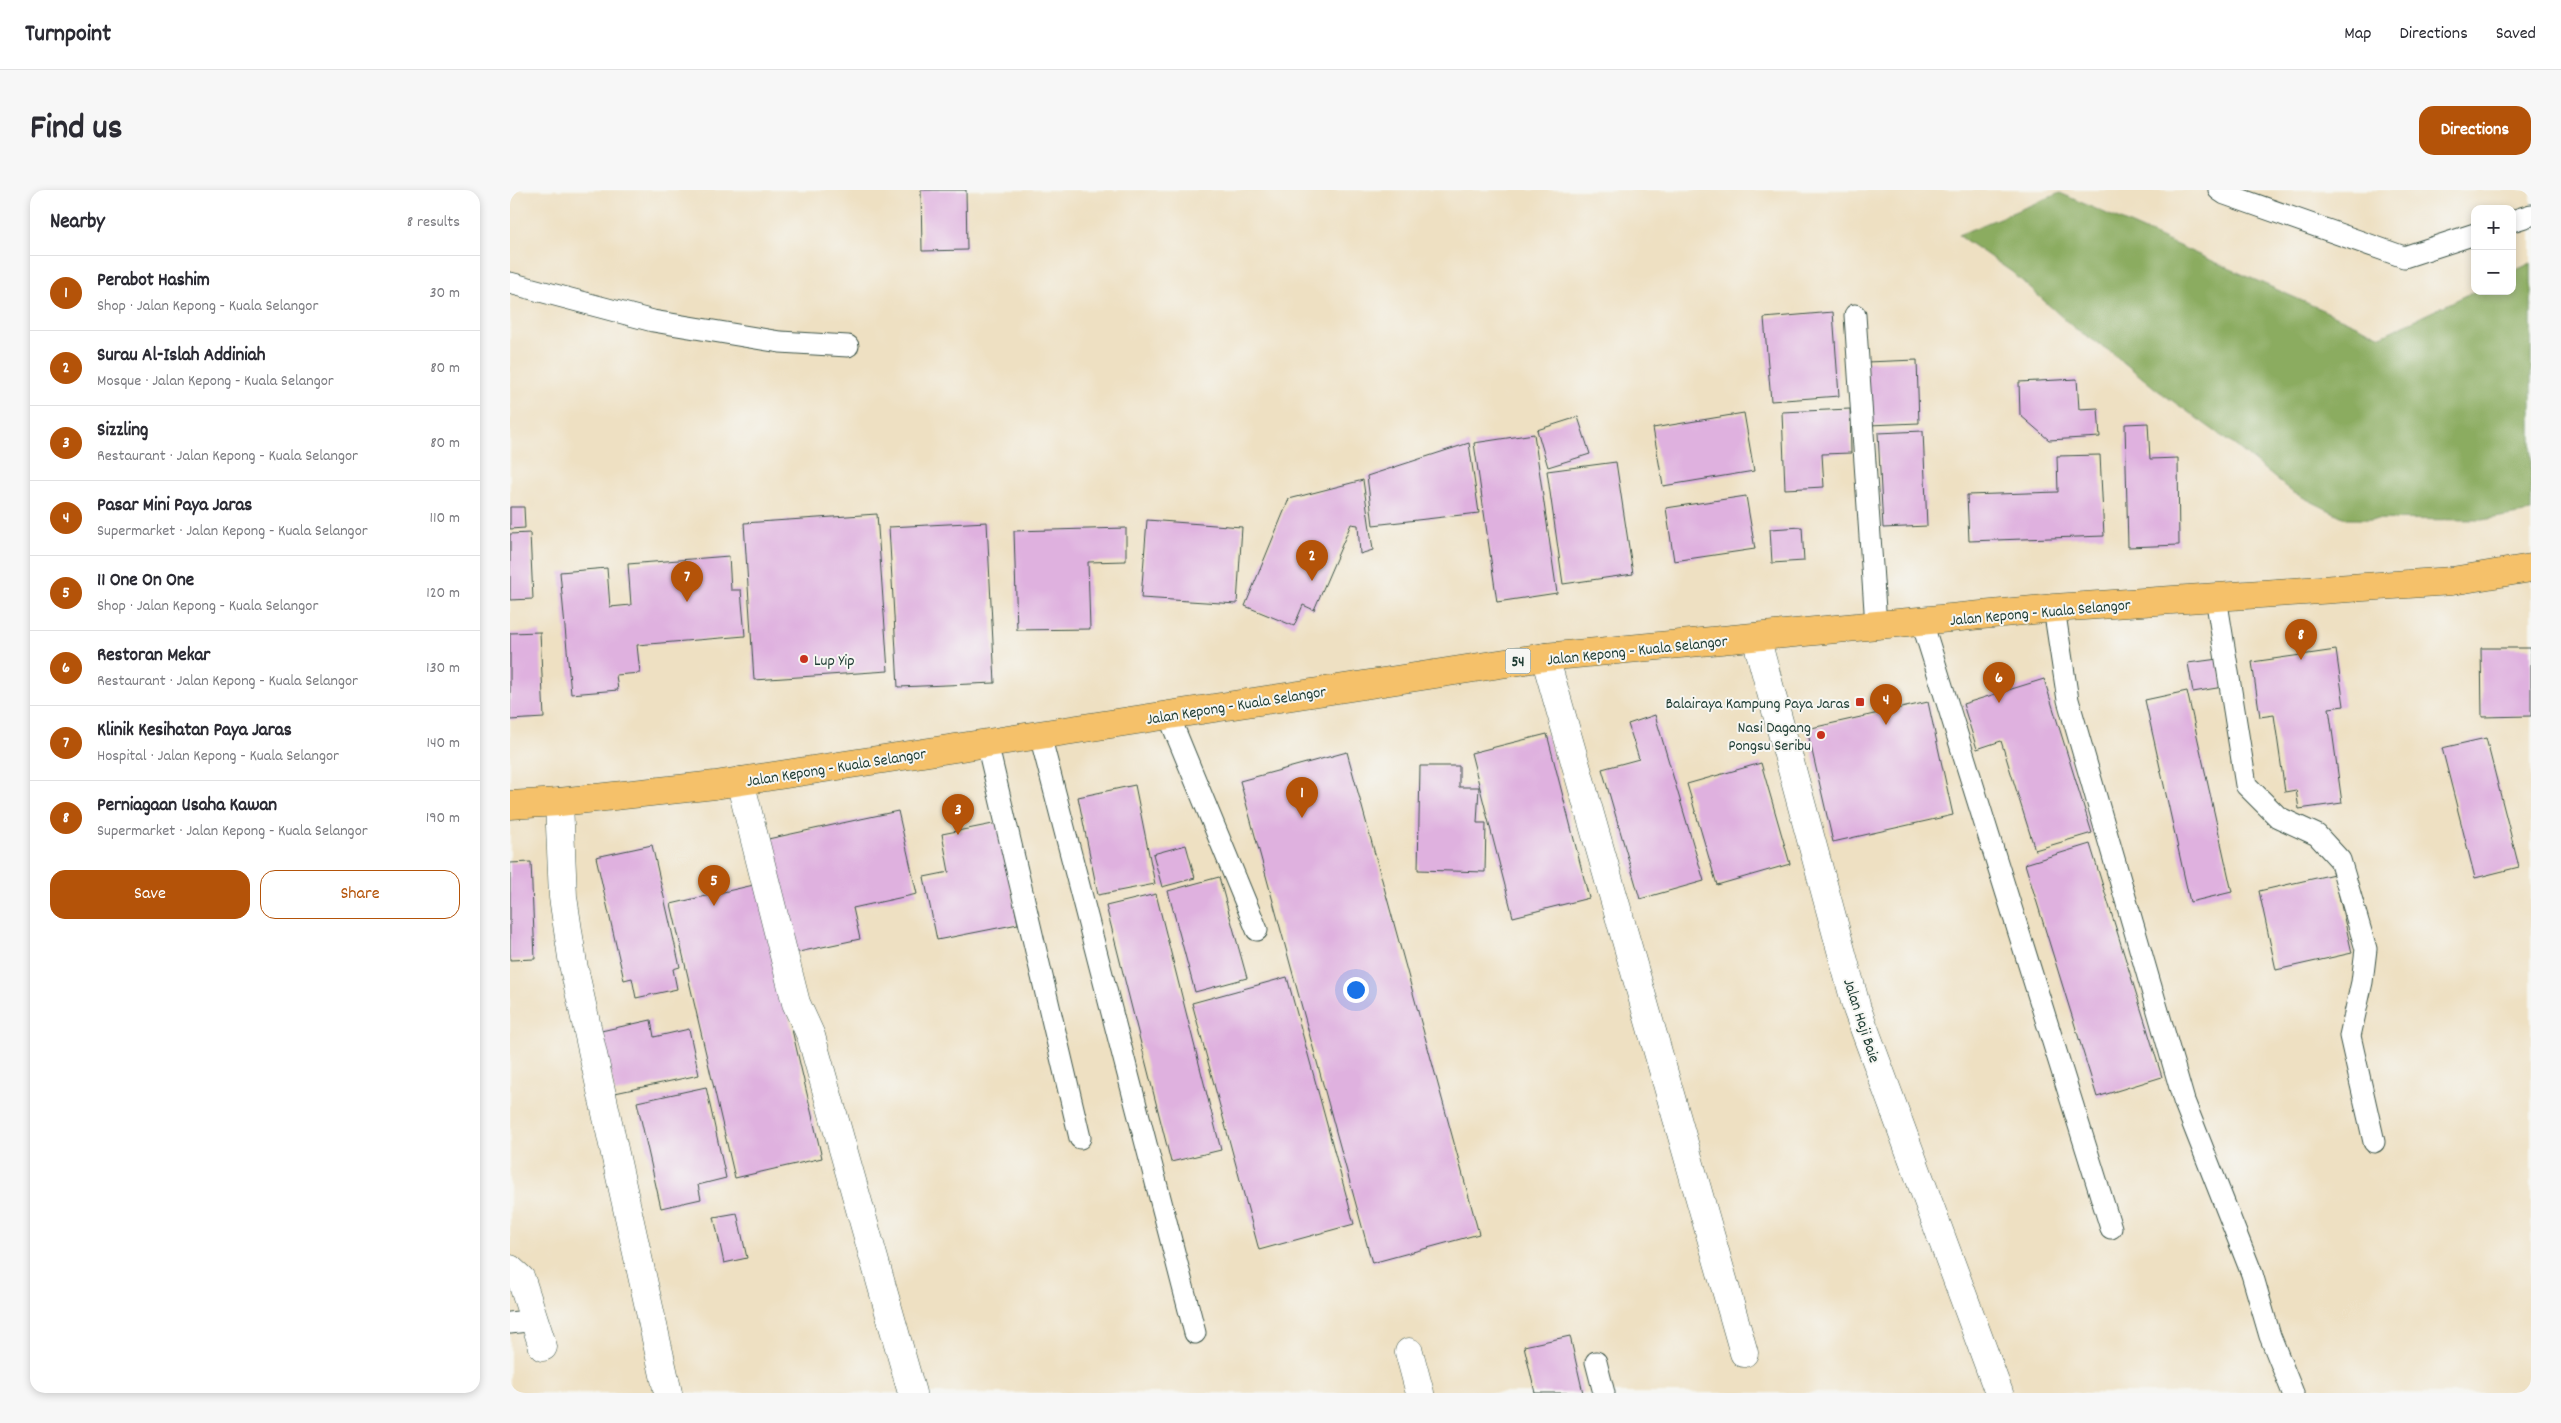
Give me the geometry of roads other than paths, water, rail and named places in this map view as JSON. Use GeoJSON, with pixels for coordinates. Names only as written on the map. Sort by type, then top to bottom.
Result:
{"type":"FeatureCollection","features":[{"type":"Feature","properties":{"kind":"highway","name":"Jalan Kepong - Kuala Selangor"},"geometry":{"type":"LineString","coordinates":[[510,805],[559,802],[740,781],[1545,657],[2054,608],[2452,582],[2531,568]]}},
{"type":"Feature","properties":{"kind":"street","name":"Jalan Haji Baie"},"geometry":{"type":"LineString","coordinates":[[1756,637],[1857,1009],[1999,1393]]}},
{"type":"Feature","properties":{"kind":"street"},"geometry":{"type":"LineString","coordinates":[[1545,657],[1744,1353]]}},
{"type":"Feature","properties":{"kind":"street"},"geometry":{"type":"LineString","coordinates":[[740,781],[796,1003],[811,1036],[912,1393]]}},
{"type":"Feature","properties":{"kind":"street"},"geometry":{"type":"LineString","coordinates":[[559,802],[564,897],[573,964],[668,1393]]}},
{"type":"Feature","properties":{"kind":"street"},"geometry":{"type":"LineString","coordinates":[[510,1269],[521,1279],[523,1322],[543,1346]]}},
{"type":"Feature","properties":{"kind":"street"},"geometry":{"type":"LineString","coordinates":[[1410,1352],[1420,1393]]}},
{"type":"Feature","properties":{"kind":"lane"},"geometry":{"type":"LineString","coordinates":[[2219,190],[2225,194],[2404,257],[2471,235]]}},
{"type":"Feature","properties":{"kind":"lane"},"geometry":{"type":"LineString","coordinates":[[2516,220],[2531,215]]}},
{"type":"Feature","properties":{"kind":"lane"},"geometry":{"type":"LineString","coordinates":[[510,283],[653,321],[780,342],[848,346]]}},
{"type":"Feature","properties":{"kind":"lane"},"geometry":{"type":"LineString","coordinates":[[1855,315],[1876,624]]}},
{"type":"Feature","properties":{"kind":"lane"},"geometry":{"type":"LineString","coordinates":[[2216,597],[2246,785],[2278,816],[2317,835],[2340,860],[2366,949],[2362,982],[2350,1036],[2374,1142]]}},
{"type":"Feature","properties":{"kind":"lane"},"geometry":{"type":"LineString","coordinates":[[2054,608],[2068,700],[2184,1101],[2252,1274],[2270,1336],[2293,1393]]}},
{"type":"Feature","properties":{"kind":"lane"},"geometry":{"type":"LineString","coordinates":[[1922,622],[2110,1228]]}},
{"type":"Feature","properties":{"kind":"lane"},"geometry":{"type":"LineString","coordinates":[[1168,714],[1257,930]]}},
{"type":"Feature","properties":{"kind":"lane"},"geometry":{"type":"LineString","coordinates":[[1040,735],[1195,1333]]}},
{"type":"Feature","properties":{"kind":"lane"},"geometry":{"type":"LineString","coordinates":[[987,743],[1080,1138]]}},
{"type":"Feature","properties":{"kind":"lane"},"geometry":{"type":"LineString","coordinates":[[1596,1362],[1604,1393]]}},
{"type":"Feature","properties":{"kind":"place","name":"Surau Al-Islah Addiniah"},"geometry":{"type":"Point","coordinates":[1312,581]}},
{"type":"Feature","properties":{"kind":"place","name":"Klinik Kesihatan Paya Jaras"},"geometry":{"type":"Point","coordinates":[687,602]}},
{"type":"Feature","properties":{"kind":"place","name":"Lup Yip"},"geometry":{"type":"Point","coordinates":[804,659]}},
{"type":"Feature","properties":{"kind":"place","name":"Perniagaan Usaha Kawan"},"geometry":{"type":"Point","coordinates":[2301,660]}},
{"type":"Feature","properties":{"kind":"place","name":"Balairaya Kampung Paya Jaras"},"geometry":{"type":"Point","coordinates":[1860,702]}},
{"type":"Feature","properties":{"kind":"place","name":"Restoran Mekar"},"geometry":{"type":"Point","coordinates":[1999,703]}},
{"type":"Feature","properties":{"kind":"place","name":"Pasar Mini Paya Jaras"},"geometry":{"type":"Point","coordinates":[1886,725]}},
{"type":"Feature","properties":{"kind":"place","name":"Nasi Dagang Pongsu Seribu"},"geometry":{"type":"Point","coordinates":[1821,735]}},
{"type":"Feature","properties":{"kind":"place","name":"Perabot Hashim"},"geometry":{"type":"Point","coordinates":[1302,818]}},
{"type":"Feature","properties":{"kind":"place","name":"Sizzling"},"geometry":{"type":"Point","coordinates":[958,835]}},
{"type":"Feature","properties":{"kind":"place","name":"11 One On One"},"geometry":{"type":"Point","coordinates":[714,906]}}]}
